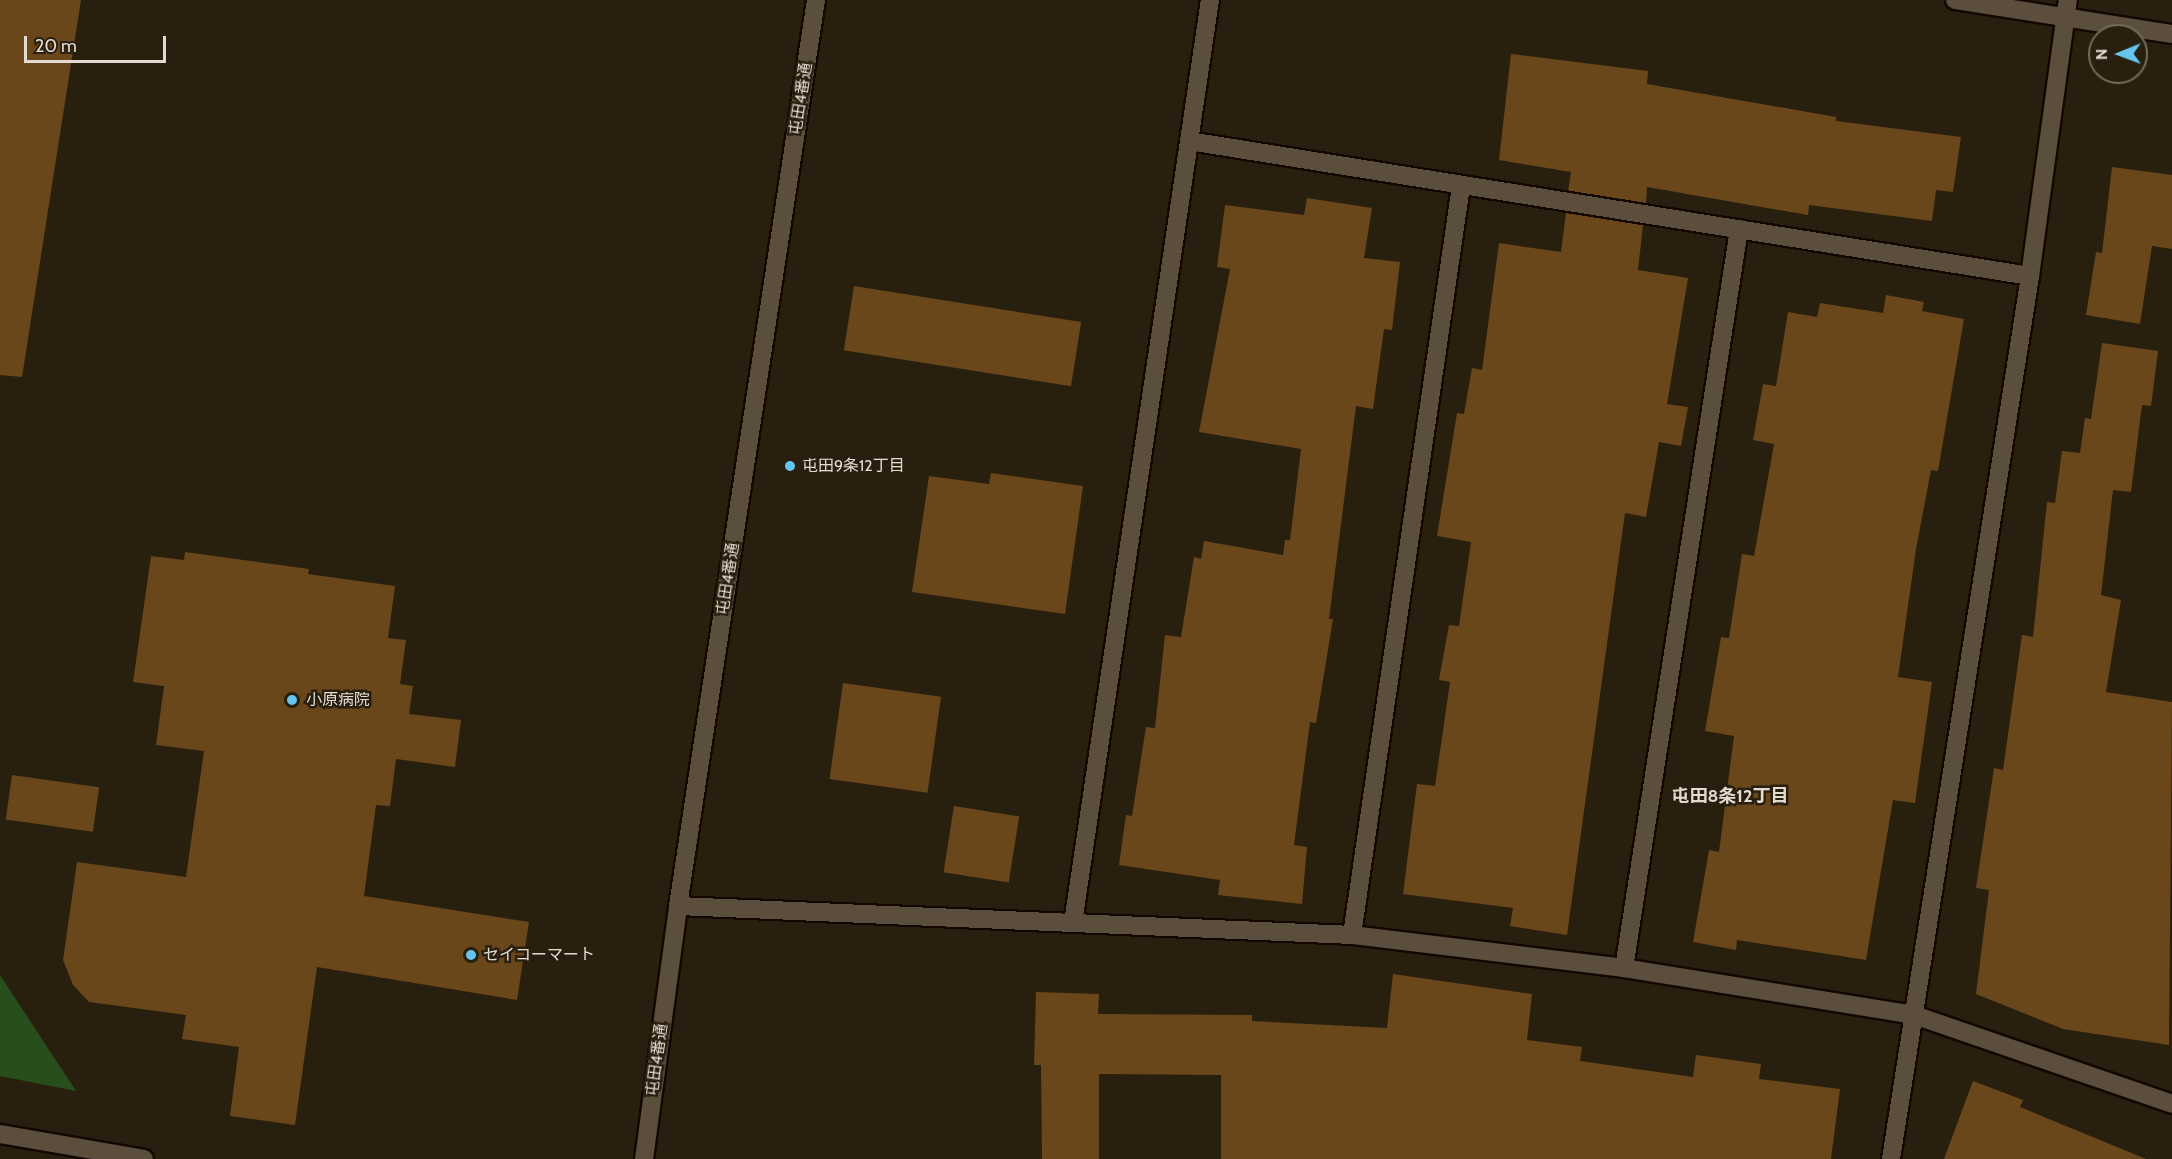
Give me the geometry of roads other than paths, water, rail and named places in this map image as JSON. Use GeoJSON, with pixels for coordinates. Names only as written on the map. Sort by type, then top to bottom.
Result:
{"type":"FeatureCollection","features":[{"type":"Feature","properties":{"kind":"street","name":"屯田4番通"},"geometry":{"type":"LineString","coordinates":[[644,1159],[678,906],[816,0]]}},
{"type":"Feature","properties":{"kind":"street"},"geometry":{"type":"LineString","coordinates":[[1073,923],[1210,0]]}},
{"type":"Feature","properties":{"kind":"street"},"geometry":{"type":"LineString","coordinates":[[1955,0],[2067,9],[2172,34]]}},
{"type":"Feature","properties":{"kind":"street"},"geometry":{"type":"LineString","coordinates":[[1892,1159],[2030,276],[2067,9]]}},
{"type":"Feature","properties":{"kind":"street"},"geometry":{"type":"LineString","coordinates":[[1188,141],[2030,276]]}},
{"type":"Feature","properties":{"kind":"street"},"geometry":{"type":"LineString","coordinates":[[1352,935],[1461,186]]}},
{"type":"Feature","properties":{"kind":"street"},"geometry":{"type":"LineString","coordinates":[[1624,968],[1739,228]]}},
{"type":"Feature","properties":{"kind":"street"},"geometry":{"type":"LineString","coordinates":[[678,906],[1352,935],[1624,968],[1914,1016],[2172,1104]]}},
{"type":"Feature","properties":{"kind":"street"},"geometry":{"type":"LineString","coordinates":[[0,1134],[144,1159]]}},
{"type":"Feature","properties":{"kind":"place","name":"屯田9条12丁目"},"geometry":{"type":"Point","coordinates":[790,466]}},
{"type":"Feature","properties":{"kind":"place","name":"小原病院"},"geometry":{"type":"Point","coordinates":[292,700]}},
{"type":"Feature","properties":{"kind":"place","name":"セイコーマート"},"geometry":{"type":"Point","coordinates":[471,955]}},
{"type":"Feature","properties":{"kind":"district","name":"屯田8条12丁目"},"geometry":{"type":"Point","coordinates":[1730,796]}}]}
